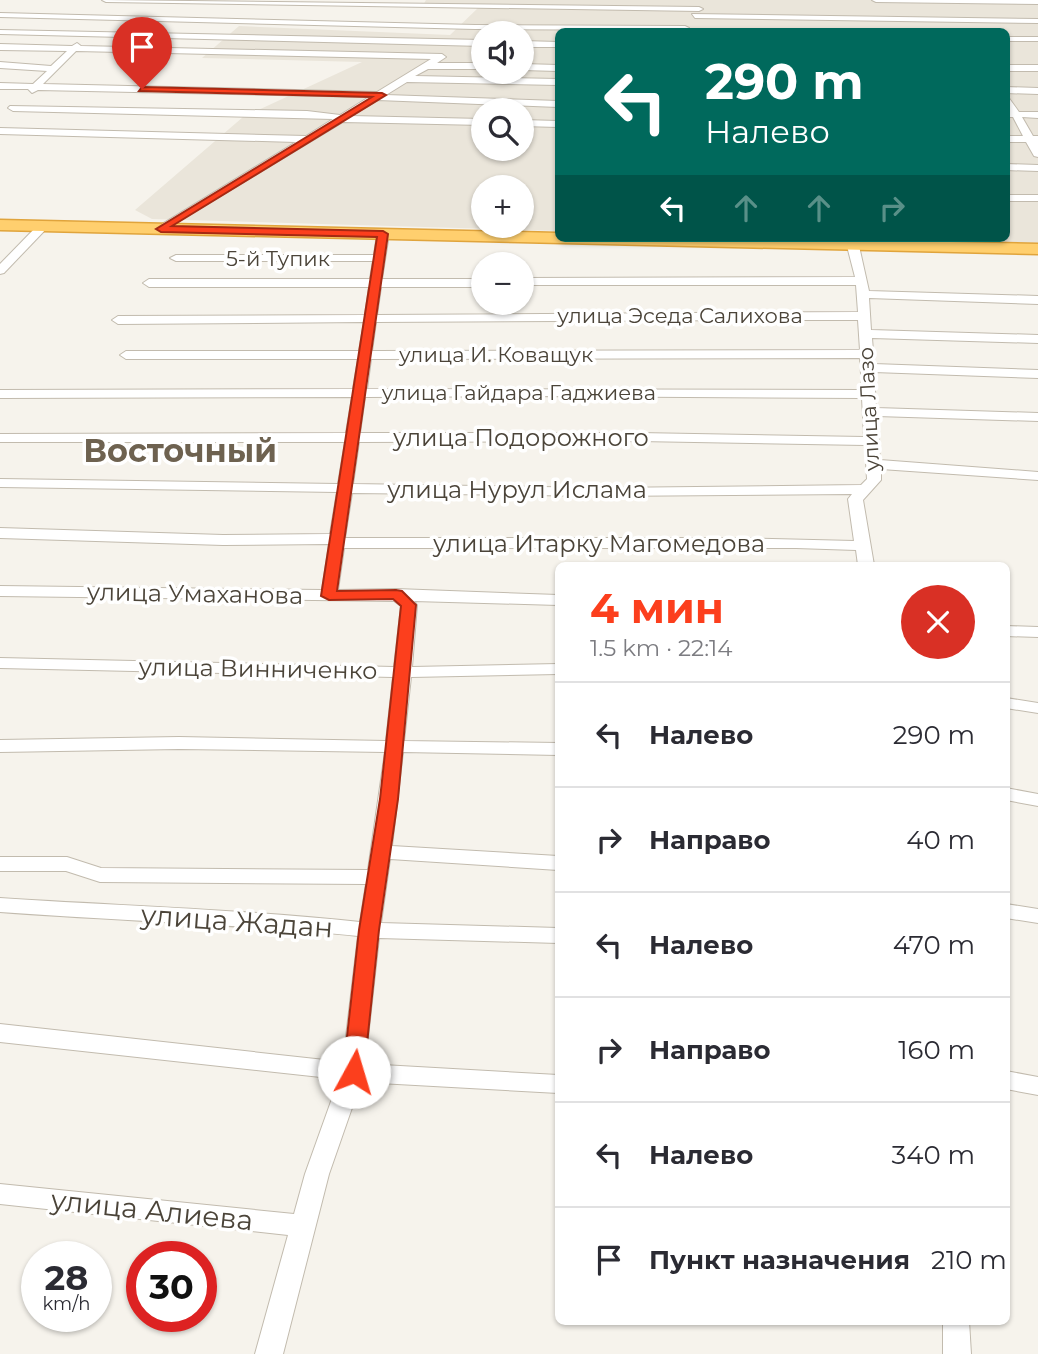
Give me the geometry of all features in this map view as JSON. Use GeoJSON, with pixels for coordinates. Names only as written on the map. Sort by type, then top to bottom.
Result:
{"type":"FeatureCollection","features":[{"type":"Feature","properties":{"kind":"highway"},"geometry":{"type":"LineString","coordinates":[[2,227],[555,237]]}},
{"type":"Feature","properties":{"kind":"highway"},"geometry":{"type":"LineString","coordinates":[[802,242],[853,246],[1038,249]]}},
{"type":"Feature","properties":{"kind":"street"},"geometry":{"type":"LineString","coordinates":[[106,0],[500,4],[697,13],[1038,21]]}},
{"type":"Feature","properties":{"kind":"street"},"geometry":{"type":"LineString","coordinates":[[686,28],[704,0]]}},
{"type":"Feature","properties":{"kind":"street"},"geometry":{"type":"LineString","coordinates":[[876,0],[1038,2]]}},
{"type":"Feature","properties":{"kind":"street"},"geometry":{"type":"LineString","coordinates":[[949,1],[966,28]]}},
{"type":"Feature","properties":{"kind":"street"},"geometry":{"type":"LineString","coordinates":[[482,21],[500,4]]}},
{"type":"Feature","properties":{"kind":"street"},"geometry":{"type":"LineString","coordinates":[[0,15],[471,27]]}},
{"type":"Feature","properties":{"kind":"street"},"geometry":{"type":"LineString","coordinates":[[534,28],[555,28]]}},
{"type":"Feature","properties":{"kind":"street"},"geometry":{"type":"LineString","coordinates":[[161,229],[428,66],[471,31]]}},
{"type":"Feature","properties":{"kind":"street"},"geometry":{"type":"LineString","coordinates":[[0,32],[471,43]]}},
{"type":"Feature","properties":{"kind":"street"},"geometry":{"type":"LineString","coordinates":[[7,114],[87,34]]}},
{"type":"Feature","properties":{"kind":"street"},"geometry":{"type":"LineString","coordinates":[[1010,39],[1038,39]]}},
{"type":"Feature","properties":{"kind":"street"},"geometry":{"type":"LineString","coordinates":[[534,44],[555,45]]}},
{"type":"Feature","properties":{"kind":"street"},"geometry":{"type":"LineString","coordinates":[[0,47],[442,57]]}},
{"type":"Feature","properties":{"kind":"street"},"geometry":{"type":"LineString","coordinates":[[0,65],[42,66],[52,69]]}},
{"type":"Feature","properties":{"kind":"street"},"geometry":{"type":"LineString","coordinates":[[428,66],[471,66]]}},
{"type":"Feature","properties":{"kind":"street"},"geometry":{"type":"LineString","coordinates":[[534,67],[555,68]]}},
{"type":"Feature","properties":{"kind":"street"},"geometry":{"type":"LineString","coordinates":[[1010,68],[1038,68]]}},
{"type":"Feature","properties":{"kind":"street"},"geometry":{"type":"LineString","coordinates":[[407,79],[555,82]]}},
{"type":"Feature","properties":{"kind":"street"},"geometry":{"type":"LineString","coordinates":[[0,86],[380,96],[555,104]]}},
{"type":"Feature","properties":{"kind":"street"},"geometry":{"type":"LineString","coordinates":[[1010,90],[1038,90]]}},
{"type":"Feature","properties":{"kind":"street"},"geometry":{"type":"LineString","coordinates":[[7,114],[328,115],[344,119],[471,122]]}},
{"type":"Feature","properties":{"kind":"street"},"geometry":{"type":"LineString","coordinates":[[7,114],[36,132]]}},
{"type":"Feature","properties":{"kind":"street"},"geometry":{"type":"LineString","coordinates":[[1011,114],[1038,114]]}},
{"type":"Feature","properties":{"kind":"street"},"geometry":{"type":"LineString","coordinates":[[1011,114],[1034,139],[1038,154]]}},
{"type":"Feature","properties":{"kind":"street"},"geometry":{"type":"LineString","coordinates":[[534,123],[555,124]]}},
{"type":"Feature","properties":{"kind":"street"},"geometry":{"type":"LineString","coordinates":[[0,131],[310,139]]}},
{"type":"Feature","properties":{"kind":"street"},"geometry":{"type":"LineString","coordinates":[[1010,139],[1034,139]]}},
{"type":"Feature","properties":{"kind":"street"},"geometry":{"type":"LineString","coordinates":[[1010,167],[1038,168]]}},
{"type":"Feature","properties":{"kind":"street"},"geometry":{"type":"LineString","coordinates":[[1010,198],[1038,198]]}},
{"type":"Feature","properties":{"kind":"street"},"geometry":{"type":"LineString","coordinates":[[0,271],[43,226]]}},
{"type":"Feature","properties":{"kind":"street"},"geometry":{"type":"LineString","coordinates":[[329,596],[360,393],[368,319],[383,234]]}},
{"type":"Feature","properties":{"kind":"street","name":"улица Лазо"},"geometry":{"type":"LineString","coordinates":[[853,246],[862,288],[874,464],[874,480],[855,499],[865,562]]}},
{"type":"Feature","properties":{"kind":"street","name":"5-й Тупик"},"geometry":{"type":"LineString","coordinates":[[176,258],[380,258]]}},
{"type":"Feature","properties":{"kind":"street"},"geometry":{"type":"LineString","coordinates":[[149,284],[471,282]]}},
{"type":"Feature","properties":{"kind":"street"},"geometry":{"type":"LineString","coordinates":[[534,282],[862,288],[1038,300]]}},
{"type":"Feature","properties":{"kind":"street","name":"улица Эседа Салихова"},"geometry":{"type":"LineString","coordinates":[[118,320],[605,315],[863,316]]}},
{"type":"Feature","properties":{"kind":"street"},"geometry":{"type":"LineString","coordinates":[[864,334],[1038,339]]}},
{"type":"Feature","properties":{"kind":"street","name":"улица И. Коващук"},"geometry":{"type":"LineString","coordinates":[[127,355],[867,361],[1038,374]]}},
{"type":"Feature","properties":{"kind":"street","name":"улица Гайдара Гаджиева"},"geometry":{"type":"LineString","coordinates":[[0,394],[870,394]]}},
{"type":"Feature","properties":{"kind":"street"},"geometry":{"type":"LineString","coordinates":[[871,412],[1038,417]]}},
{"type":"Feature","properties":{"kind":"street","name":"улица Подорожного"},"geometry":{"type":"LineString","coordinates":[[0,438],[873,440]]}},
{"type":"Feature","properties":{"kind":"street"},"geometry":{"type":"LineString","coordinates":[[874,464],[1038,476]]}},
{"type":"Feature","properties":{"kind":"street","name":"улица Нурул Ислама"},"geometry":{"type":"LineString","coordinates":[[0,483],[605,492],[866,489]]}},
{"type":"Feature","properties":{"kind":"street","name":"улица Итарку Магомедова"},"geometry":{"type":"LineString","coordinates":[[0,533],[443,545],[758,543],[862,546]]}},
{"type":"Feature","properties":{"kind":"street","name":"улица Умаханова"},"geometry":{"type":"LineString","coordinates":[[0,591],[329,596],[396,594],[555,600]]}},
{"type":"Feature","properties":{"kind":"street"},"geometry":{"type":"LineString","coordinates":[[269,1354],[317,1174],[354,1072],[408,620],[409,605],[396,594]]}},
{"type":"Feature","properties":{"kind":"street"},"geometry":{"type":"LineString","coordinates":[[408,620],[424,606],[451,596]]}},
{"type":"Feature","properties":{"kind":"street"},"geometry":{"type":"LineString","coordinates":[[1010,631],[1038,632]]}},
{"type":"Feature","properties":{"kind":"street","name":"улица Винниченко"},"geometry":{"type":"LineString","coordinates":[[0,663],[402,672],[555,669]]}},
{"type":"Feature","properties":{"kind":"street"},"geometry":{"type":"LineString","coordinates":[[1010,704],[1038,708]]}},
{"type":"Feature","properties":{"kind":"street"},"geometry":{"type":"LineString","coordinates":[[0,746],[178,743],[555,749]]}},
{"type":"Feature","properties":{"kind":"street"},"geometry":{"type":"LineString","coordinates":[[1010,795],[1038,800]]}},
{"type":"Feature","properties":{"kind":"street"},"geometry":{"type":"LineString","coordinates":[[382,852],[555,863]]}},
{"type":"Feature","properties":{"kind":"street"},"geometry":{"type":"LineString","coordinates":[[0,864],[67,864],[100,875],[378,877]]}},
{"type":"Feature","properties":{"kind":"street","name":"улица Жадан"},"geometry":{"type":"LineString","coordinates":[[0,905],[157,916],[273,920],[369,930],[555,936]]}},
{"type":"Feature","properties":{"kind":"street"},"geometry":{"type":"LineString","coordinates":[[1010,912],[1038,916]]}},
{"type":"Feature","properties":{"kind":"street"},"geometry":{"type":"LineString","coordinates":[[0,1033],[354,1072],[555,1084]]}},
{"type":"Feature","properties":{"kind":"street"},"geometry":{"type":"LineString","coordinates":[[1010,1081],[1038,1086]]}},
{"type":"Feature","properties":{"kind":"street","name":"улица Алиева"},"geometry":{"type":"LineString","coordinates":[[0,1194],[304,1226]]}},
{"type":"Feature","properties":{"kind":"street"},"geometry":{"type":"LineString","coordinates":[[956,1325],[957,1354]]}},
{"type":"Feature","properties":{"kind":"shaded area"},"geometry":{"type":"Polygon","coordinates":[[[426,0],[1038,0],[1038,246],[908,242],[1010,242],[1010,28],[555,28],[555,231],[534,230],[534,175],[471,175],[471,228],[152,219],[135,210],[243,117],[362,62],[202,58],[239,26],[450,35],[479,7],[423,5],[426,0]]]}},
{"type":"Feature","properties":{"kind":"district","name":"Восточный"},"geometry":{"type":"Point","coordinates":[180,451]}},
{"type":"Feature","properties":{"kind":"route"},"geometry":{"type":"LineString","coordinates":[[142,89],[382,95],[161,229],[383,234],[368,319],[359,405],[329,596],[396,594],[409,605],[389,799],[369,930],[354,1072]]}}]}
